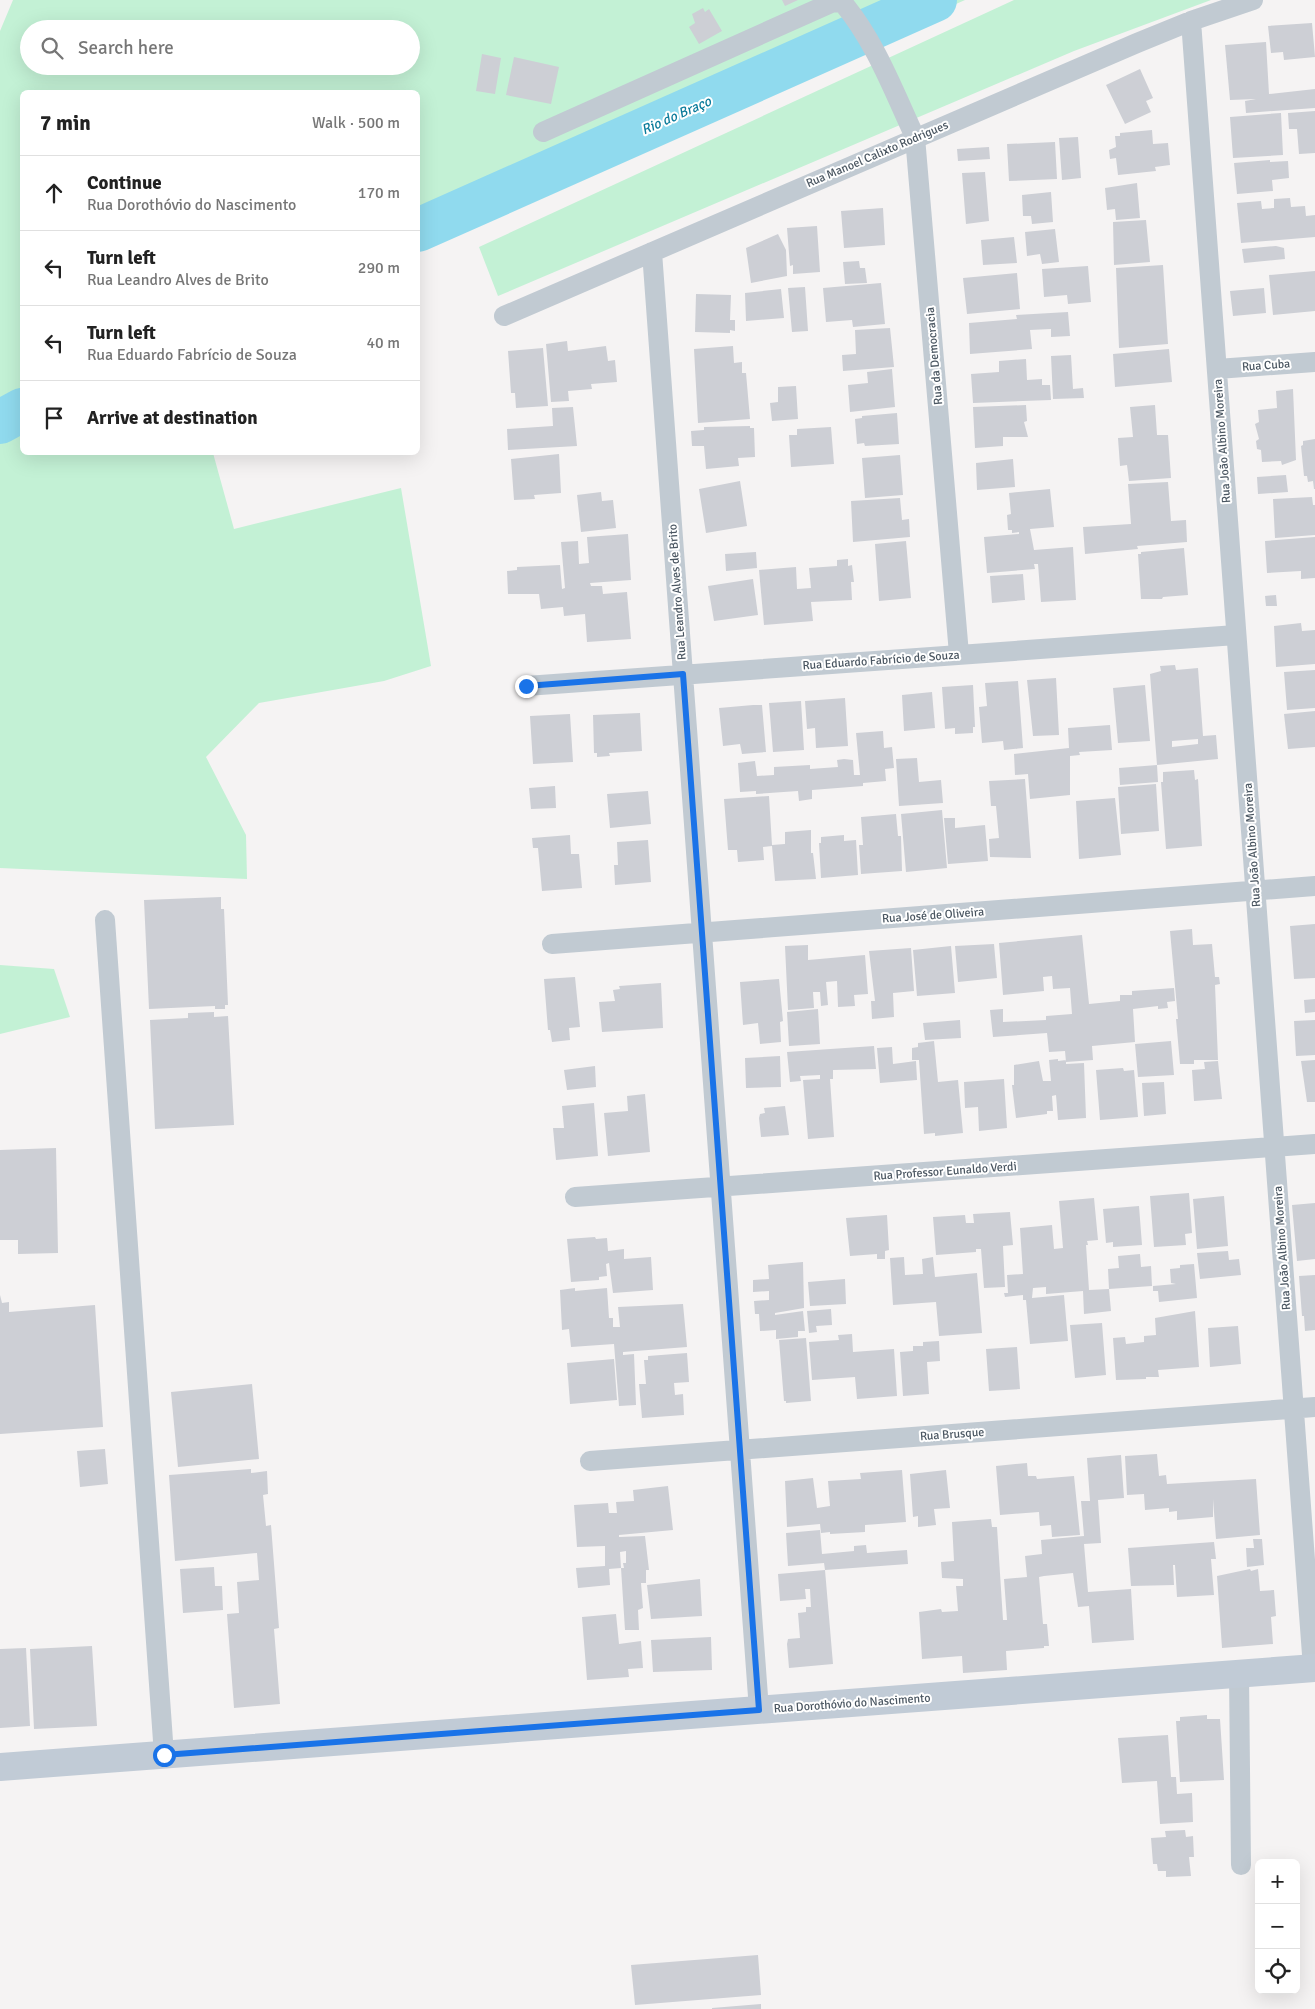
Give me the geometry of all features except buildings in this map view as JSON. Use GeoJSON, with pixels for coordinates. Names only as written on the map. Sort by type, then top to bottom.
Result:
{"type":"FeatureCollection","features":[{"type":"Feature","properties":{"kind":"street","name":"Rua Manoel Calixto Rodrigues"},"geometry":{"type":"LineString","coordinates":[[504,316],[915,137],[1191,21],[1253,0]]}},
{"type":"Feature","properties":{"kind":"street","name":"Rua da Democracia"},"geometry":{"type":"LineString","coordinates":[[543,132],[833,2],[843,3],[852,14],[881,64],[915,137],[959,654]]}},
{"type":"Feature","properties":{"kind":"street","name":"Rua João Albino Moreira"},"geometry":{"type":"LineString","coordinates":[[1191,21],[1314,1668]]}},
{"type":"Feature","properties":{"kind":"street","name":"Rua Leandro Alves de Brito"},"geometry":{"type":"LineString","coordinates":[[652,252],[759,1710]]}},
{"type":"Feature","properties":{"kind":"street","name":"Rua Cuba"},"geometry":{"type":"LineString","coordinates":[[1217,369],[1315,362]]}},
{"type":"Feature","properties":{"kind":"street","name":"Rua Eduardo Fabrício de Souza"},"geometry":{"type":"LineString","coordinates":[[526,686],[1236,635]]}},
{"type":"Feature","properties":{"kind":"street","name":"Rua José de Oliveira"},"geometry":{"type":"LineString","coordinates":[[552,944],[1315,886]]}},
{"type":"Feature","properties":{"kind":"street"},"geometry":{"type":"LineString","coordinates":[[105,920],[164,1755]]}},
{"type":"Feature","properties":{"kind":"street","name":"Rua Professor Eunaldo Verdi"},"geometry":{"type":"LineString","coordinates":[[575,1197],[1315,1144]]}},
{"type":"Feature","properties":{"kind":"street","name":"Rua Brusque"},"geometry":{"type":"LineString","coordinates":[[590,1461],[1315,1407]]}},
{"type":"Feature","properties":{"kind":"street","name":"Rua Dorothóvio do Nascimento"},"geometry":{"type":"LineString","coordinates":[[0,1767],[1314,1668]]}},
{"type":"Feature","properties":{"kind":"street"},"geometry":{"type":"LineString","coordinates":[[1239,1674],[1241,1865]]}},
{"type":"Feature","properties":{"kind":"green space"},"geometry":{"type":"Polygon","coordinates":[[[13,0],[965,0],[420,243],[420,90],[20,90],[20,455],[214,455],[234,529],[401,488],[431,666],[384,681],[259,703],[206,757],[246,835],[247,879],[0,868],[0,31],[13,0]]]}},
{"type":"Feature","properties":{"kind":"green space"},"geometry":{"type":"Polygon","coordinates":[[[1014,0],[1211,0],[1074,51],[498,296],[479,247],[1014,0]]]}},
{"type":"Feature","properties":{"kind":"green space"},"geometry":{"type":"Polygon","coordinates":[[[0,965],[54,969],[70,1017],[0,1034],[0,965]]]}},
{"type":"Feature","properties":{"kind":"waterway","name":"Rio do Braço"},"geometry":{"type":"LineString","coordinates":[[420,229],[935,0]]}},
{"type":"Feature","properties":{"kind":"waterway","name":"Rio do Braço"},"geometry":{"type":"LineString","coordinates":[[0,422],[20,411]]}},
{"type":"Feature","properties":{"kind":"route"},"geometry":{"type":"LineString","coordinates":[[164,1755],[759,1710],[683,674],[526,686]]}}]}
